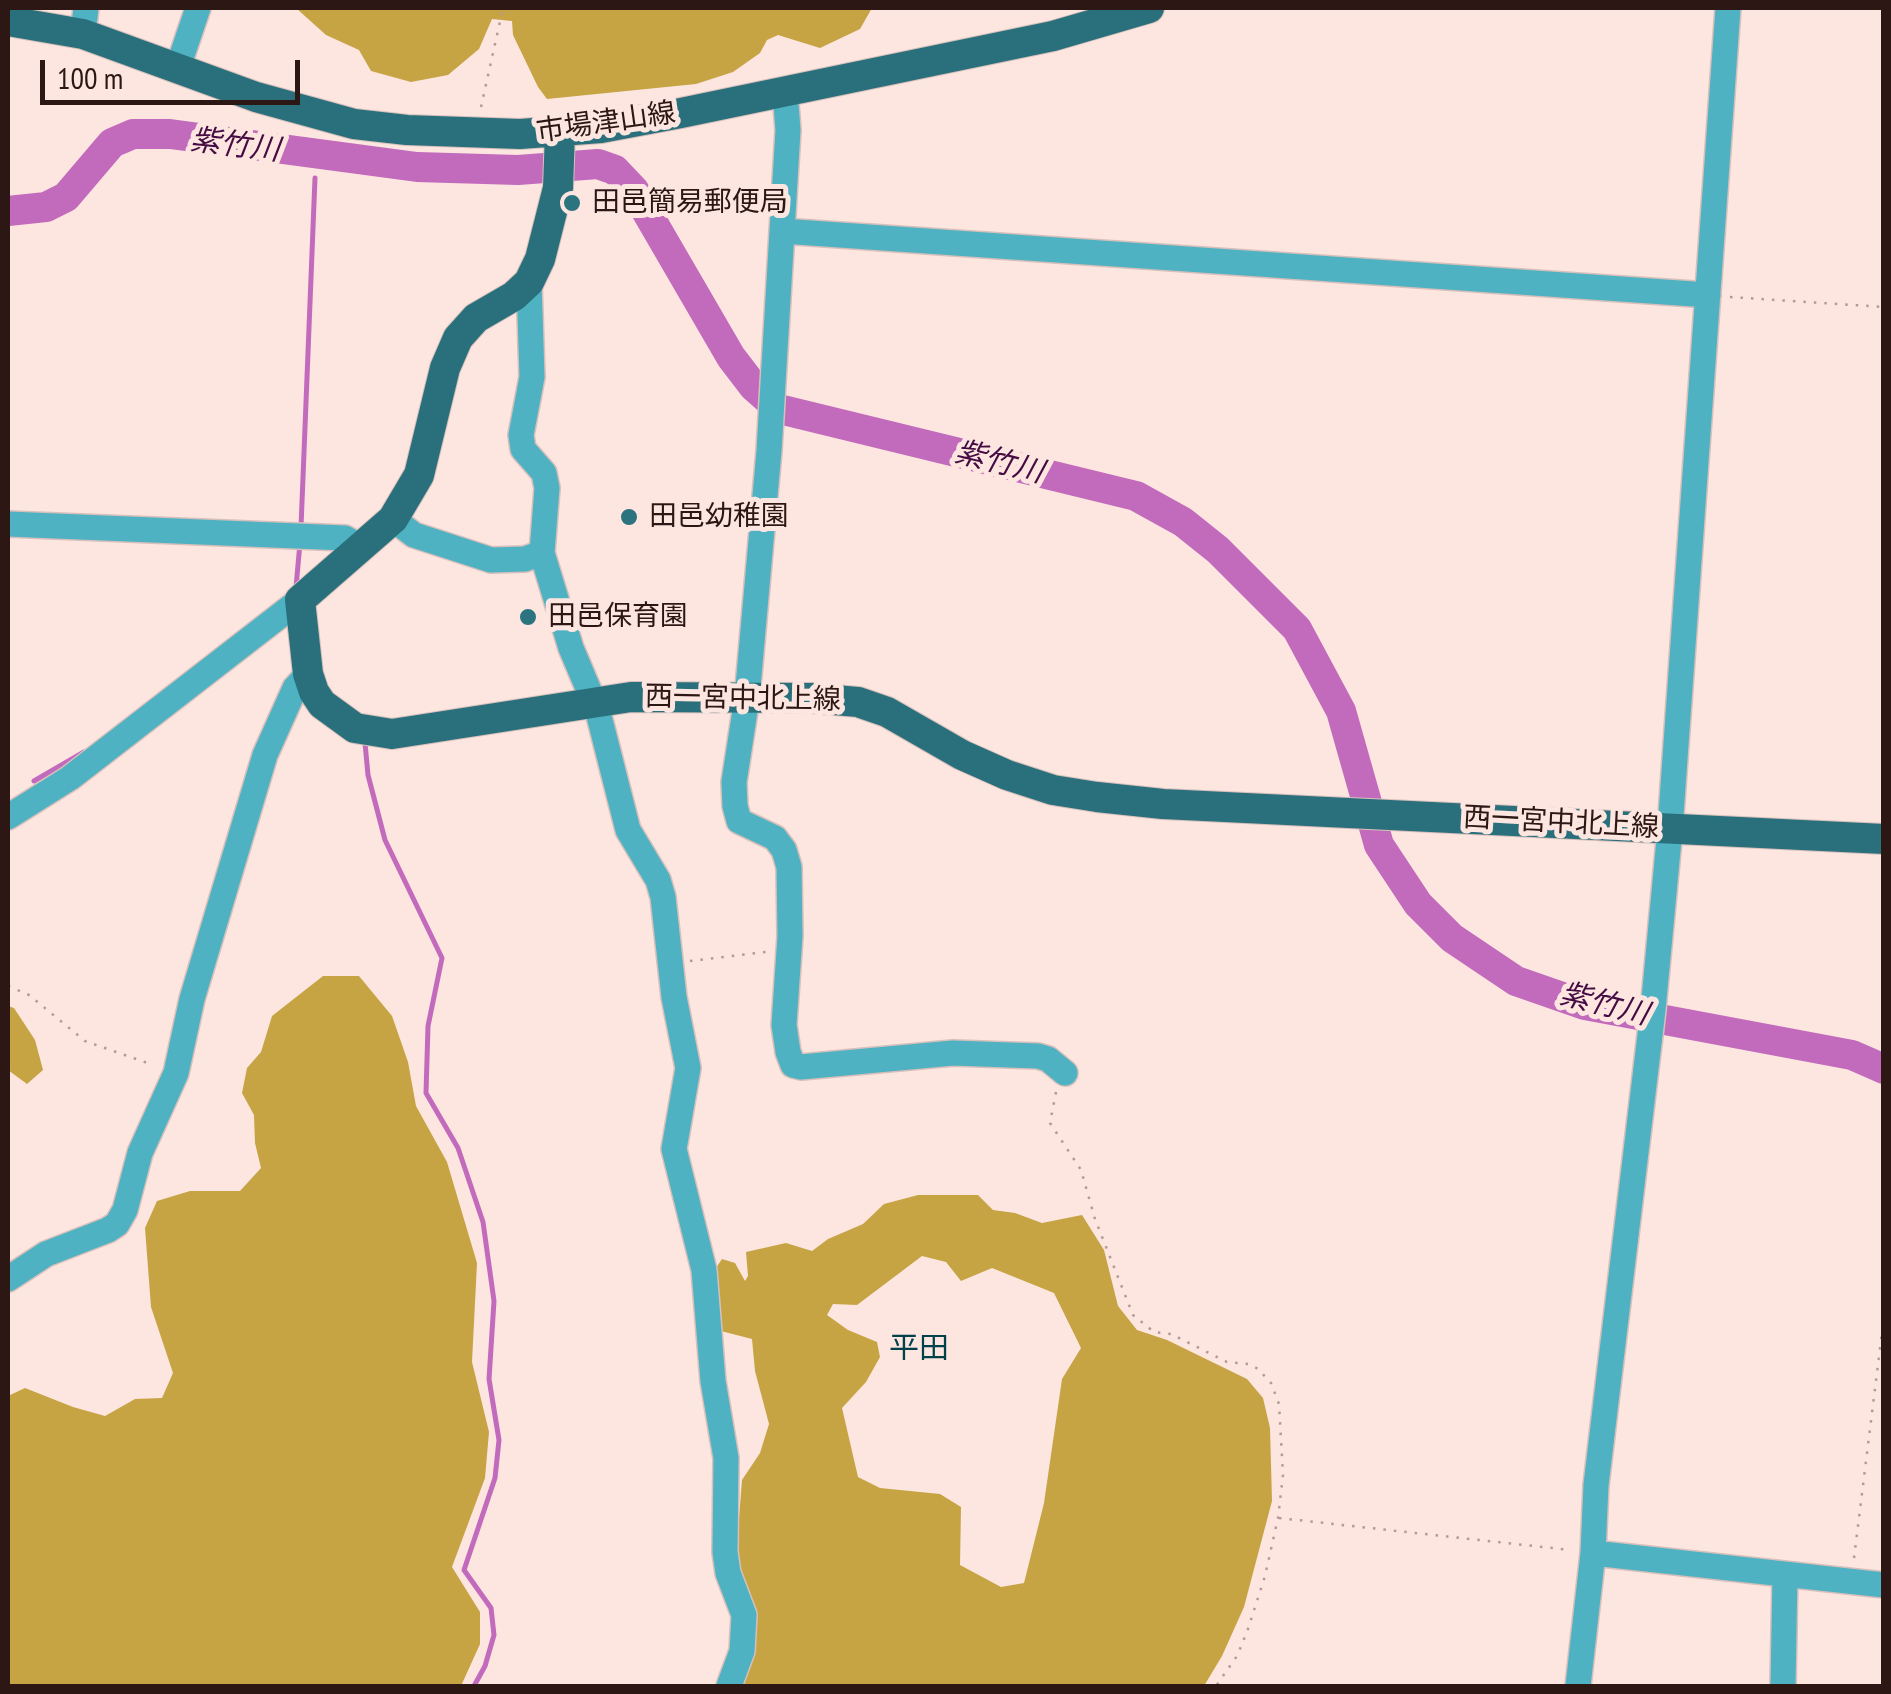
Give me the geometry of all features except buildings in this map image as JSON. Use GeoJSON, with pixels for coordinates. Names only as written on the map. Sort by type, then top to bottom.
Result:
{"type":"FeatureCollection","features":[{"type":"Feature","properties":{"kind":"main road","name":"市場津山線"},"geometry":{"type":"LineString","coordinates":[[8,21],[85,21],[178,67],[256,97],[354,124],[407,130],[560,160],[786,91],[1053,36],[1149,8]]}},
{"type":"Feature","properties":{"kind":"main road"},"geometry":{"type":"LineString","coordinates":[[300,600],[393,519],[409,497],[419,475],[445,368],[458,338],[476,318],[514,296],[529,282],[540,259],[560,160]]}},
{"type":"Feature","properties":{"kind":"main road","name":"西一宮中北上線"},"geometry":{"type":"LineString","coordinates":[[300,600],[308,674],[322,704],[337,718],[372,732],[392,734],[631,697],[858,702],[887,712],[962,755],[1053,790],[1163,804],[1884,840]]}},
{"type":"Feature","properties":{"kind":"street"},"geometry":{"type":"LineString","coordinates":[[178,67],[198,8]]}},
{"type":"Feature","properties":{"kind":"street"},"geometry":{"type":"LineString","coordinates":[[1578,1686],[1593,1553],[1596,1486],[1670,829],[1728,8]]}},
{"type":"Feature","properties":{"kind":"street"},"geometry":{"type":"LineString","coordinates":[[786,91],[789,116],[773,384],[735,806],[745,826],[775,838],[789,867],[784,1025],[793,1064],[801,1067],[986,1053],[1038,1056],[1065,1073]]}},
{"type":"Feature","properties":{"kind":"street"},"geometry":{"type":"LineString","coordinates":[[782,231],[1708,295]]}},
{"type":"Feature","properties":{"kind":"street"},"geometry":{"type":"LineString","coordinates":[[529,282],[532,377],[521,435],[523,448],[544,473],[547,488],[540,539],[542,553],[571,648],[594,702],[628,830],[664,897],[670,962],[688,1068],[674,1149],[704,1270],[714,1382],[726,1458],[725,1552],[728,1573],[744,1615],[742,1651],[729,1686]]}},
{"type":"Feature","properties":{"kind":"street"},"geometry":{"type":"LineString","coordinates":[[393,519],[414,535],[492,560],[525,559],[542,553]]}},
{"type":"Feature","properties":{"kind":"street"},"geometry":{"type":"LineString","coordinates":[[8,524],[345,538],[360,547]]}},
{"type":"Feature","properties":{"kind":"street"},"geometry":{"type":"LineString","coordinates":[[8,817],[70,778],[300,600]]}},
{"type":"Feature","properties":{"kind":"street"},"geometry":{"type":"LineString","coordinates":[[8,1279],[37,1258],[117,1224],[125,1210],[140,1153],[176,1073],[192,1000],[258,775],[295,688],[308,674]]}},
{"type":"Feature","properties":{"kind":"street"},"geometry":{"type":"LineString","coordinates":[[1593,1553],[1884,1585]]}},
{"type":"Feature","properties":{"kind":"street"},"geometry":{"type":"LineString","coordinates":[[1783,1686],[1786,1575]]}},
{"type":"Feature","properties":{"kind":"path"},"geometry":{"type":"LineString","coordinates":[[484,85],[503,8]]}},
{"type":"Feature","properties":{"kind":"path"},"geometry":{"type":"LineString","coordinates":[[1708,295],[1884,306]]}},
{"type":"Feature","properties":{"kind":"path"},"geometry":{"type":"LineString","coordinates":[[670,962],[788,951]]}},
{"type":"Feature","properties":{"kind":"path"},"geometry":{"type":"LineString","coordinates":[[8,986],[28,996],[85,1041],[176,1073]]}},
{"type":"Feature","properties":{"kind":"path"},"geometry":{"type":"LineString","coordinates":[[1065,1073],[1050,1124],[1085,1179],[1095,1219],[1132,1315],[1154,1332],[1171,1334],[1227,1362],[1258,1369],[1271,1384],[1279,1404],[1283,1475],[1278,1518],[1247,1632],[1237,1656],[1216,1686]]}},
{"type":"Feature","properties":{"kind":"path"},"geometry":{"type":"LineString","coordinates":[[1852,1582],[1884,1316]]}},
{"type":"Feature","properties":{"kind":"path"},"geometry":{"type":"LineString","coordinates":[[1278,1518],[1593,1553]]}},
{"type":"Feature","properties":{"kind":"shaded area"},"geometry":{"type":"Polygon","coordinates":[[[296,8],[872,8],[860,29],[820,48],[778,35],[767,40],[760,53],[733,72],[696,84],[547,99],[513,35],[512,21],[492,19],[479,49],[448,75],[411,82],[371,71],[359,50],[326,35],[296,8]]]}},
{"type":"Feature","properties":{"kind":"shaded area"},"geometry":{"type":"Polygon","coordinates":[[[323,976],[359,976],[392,1016],[408,1062],[416,1106],[447,1162],[477,1263],[472,1362],[489,1432],[485,1478],[452,1567],[480,1612],[480,1644],[461,1686],[8,1686],[8,1396],[25,1388],[105,1416],[135,1399],[162,1398],[173,1373],[151,1307],[145,1228],[157,1201],[190,1191],[240,1191],[261,1168],[254,1115],[242,1093],[247,1068],[261,1052],[272,1016],[323,976]]]}},
{"type":"Feature","properties":{"kind":"shaded area"},"geometry":{"type":"Polygon","coordinates":[[[8,1006],[14,1008],[35,1040],[43,1070],[27,1084],[8,1070],[8,1006]]]}},
{"type":"Feature","properties":{"kind":"shaded area"},"geometry":{"type":"Polygon","coordinates":[[[918,1195],[978,1195],[993,1210],[1042,1223],[1082,1215],[1104,1250],[1118,1306],[1137,1330],[1167,1340],[1247,1379],[1263,1398],[1270,1428],[1272,1501],[1244,1607],[1204,1686],[740,1686],[735,1569],[742,1480],[760,1453],[769,1424],[755,1371],[752,1339],[717,1330],[712,1274],[722,1259],[735,1263],[745,1281],[746,1252],[786,1243],[812,1251],[828,1239],[863,1224],[884,1204],[918,1195]],[[922,1256],[857,1305],[833,1304],[827,1315],[848,1330],[877,1342],[880,1357],[866,1382],[842,1408],[858,1477],[880,1488],[940,1494],[961,1507],[960,1565],[1001,1587],[1024,1583],[1044,1503],[1062,1379],[1081,1348],[1054,1293],[992,1268],[961,1281],[946,1262],[922,1256]]]}},
{"type":"Feature","properties":{"kind":"waterway","name":"紫竹川"},"geometry":{"type":"LineString","coordinates":[[8,211],[46,207],[66,197],[112,143],[133,134],[170,134],[417,167],[518,170],[598,164],[615,170],[634,190],[731,357],[754,387],[779,409],[1136,496],[1183,522],[1218,550],[1297,629],[1341,711],[1379,845],[1418,904],[1452,938],[1516,981],[1585,1005],[1852,1055],[1884,1069]]}},
{"type":"Feature","properties":{"kind":"waterway"},"geometry":{"type":"LineString","coordinates":[[301,527],[315,178]]}},
{"type":"Feature","properties":{"kind":"waterway"},"geometry":{"type":"LineString","coordinates":[[296,587],[300,543]]}},
{"type":"Feature","properties":{"kind":"waterway"},"geometry":{"type":"LineString","coordinates":[[365,743],[368,775],[385,840],[442,958],[428,1026],[426,1093],[458,1148],[483,1222],[494,1301],[489,1379],[499,1440],[495,1478],[464,1570],[491,1608],[494,1635],[474,1686]]}},
{"type":"Feature","properties":{"kind":"waterway"},"geometry":{"type":"LineString","coordinates":[[34,781],[84,752]]}},
{"type":"Feature","properties":{"kind":"place","name":"田邑簡易郵便局"},"geometry":{"type":"Point","coordinates":[572,203]}},
{"type":"Feature","properties":{"kind":"place","name":"田邑幼稚園"},"geometry":{"type":"Point","coordinates":[629,517]}},
{"type":"Feature","properties":{"kind":"place","name":"田邑保育園"},"geometry":{"type":"Point","coordinates":[528,617]}},
{"type":"Feature","properties":{"kind":"district","name":"平田"},"geometry":{"type":"Point","coordinates":[919,1349]}}]}
